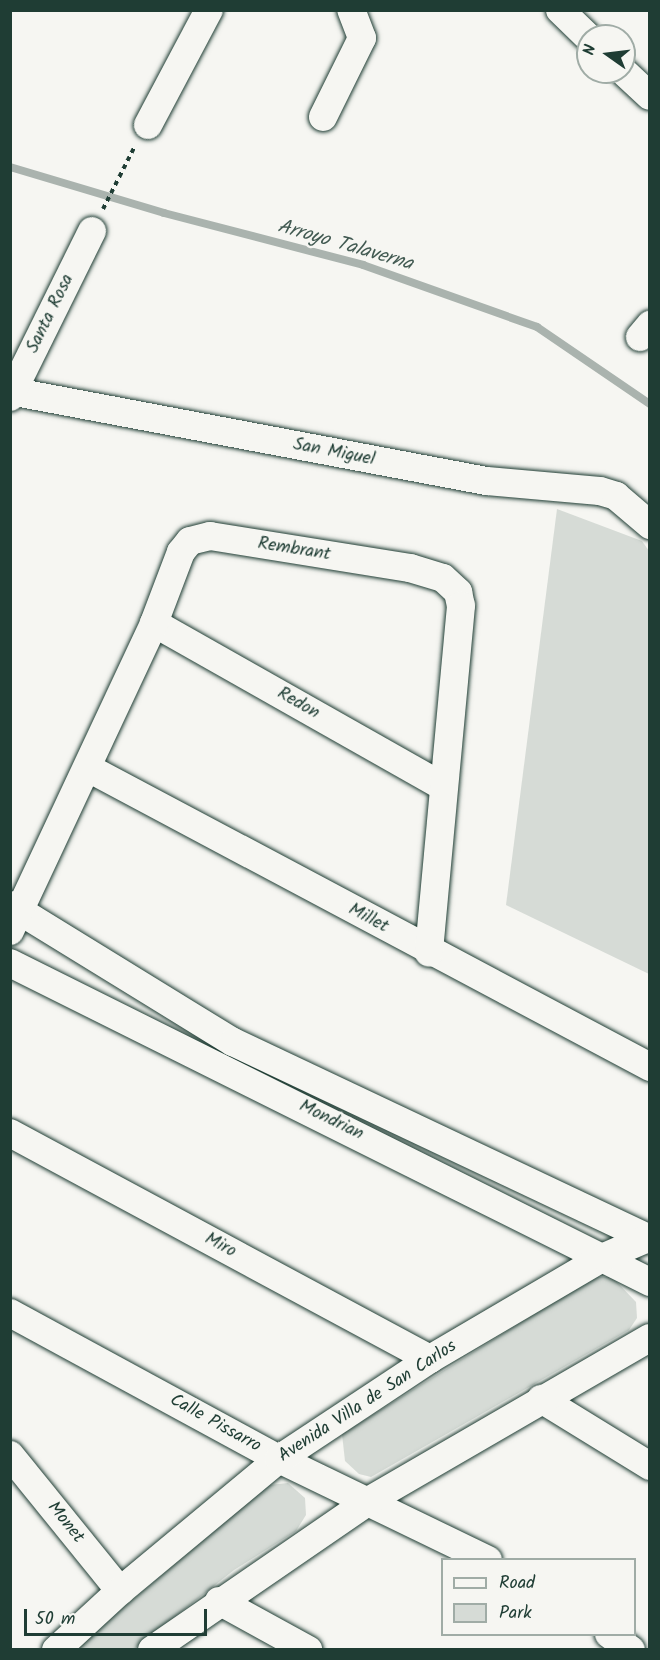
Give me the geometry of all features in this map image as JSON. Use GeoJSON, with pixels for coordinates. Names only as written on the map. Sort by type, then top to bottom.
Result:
{"type":"FeatureCollection","features":[{"type":"Feature","properties":{"kind":"street"},"geometry":{"type":"LineString","coordinates":[[148,125],[209,10]]}},
{"type":"Feature","properties":{"kind":"street"},"geometry":{"type":"LineString","coordinates":[[323,117],[362,38],[351,10]]}},
{"type":"Feature","properties":{"kind":"street"},"geometry":{"type":"LineString","coordinates":[[560,10],[576,25]]}},
{"type":"Feature","properties":{"kind":"street"},"geometry":{"type":"LineString","coordinates":[[636,83],[650,96]]}},
{"type":"Feature","properties":{"kind":"street","name":"Santa Rosa"},"geometry":{"type":"LineString","coordinates":[[11,393],[95,224]]}},
{"type":"Feature","properties":{"kind":"street","name":"San Miguel"},"geometry":{"type":"LineString","coordinates":[[11,393],[487,481],[600,491],[616,496],[650,525]]}},
{"type":"Feature","properties":{"kind":"street","name":"Rembrant"},"geometry":{"type":"LineString","coordinates":[[13,916],[88,768],[154,623],[181,552],[190,541],[210,536],[410,568],[442,578],[458,592],[461,606],[442,786],[429,953]]}},
{"type":"Feature","properties":{"kind":"street","name":"Redon"},"geometry":{"type":"LineString","coordinates":[[154,623],[442,786]]}},
{"type":"Feature","properties":{"kind":"street","name":"Millet"},"geometry":{"type":"LineString","coordinates":[[88,768],[429,953],[650,1067]]}},
{"type":"Feature","properties":{"kind":"street","name":"Mondrian"},"geometry":{"type":"LineString","coordinates":[[13,916],[233,1042],[649,1238]]}},
{"type":"Feature","properties":{"kind":"street","name":"Mondrian"},"geometry":{"type":"LineString","coordinates":[[10,963],[604,1257],[650,1282]]}},
{"type":"Feature","properties":{"kind":"street","name":"Miro"},"geometry":{"type":"LineString","coordinates":[[10,1133],[430,1359]]}},
{"type":"Feature","properties":{"kind":"street","name":"Avenida Villa de San Carlos"},"geometry":{"type":"LineString","coordinates":[[56,1650],[120,1591],[279,1459],[430,1359],[604,1257],[649,1238]]}},
{"type":"Feature","properties":{"kind":"street","name":"Calle Pissarro"},"geometry":{"type":"LineString","coordinates":[[10,1313],[279,1459],[370,1500],[484,1558]]}},
{"type":"Feature","properties":{"kind":"street"},"geometry":{"type":"LineString","coordinates":[[166,1646],[219,1601],[370,1500],[650,1338]]}},
{"type":"Feature","properties":{"kind":"street"},"geometry":{"type":"LineString","coordinates":[[541,1399],[650,1466]]}},
{"type":"Feature","properties":{"kind":"street","name":"Monet"},"geometry":{"type":"LineString","coordinates":[[10,1455],[120,1591]]}},
{"type":"Feature","properties":{"kind":"street"},"geometry":{"type":"LineString","coordinates":[[219,1601],[309,1650]]}},
{"type":"Feature","properties":{"kind":"street"},"geometry":{"type":"LineString","coordinates":[[610,1636],[631,1650]]}},
{"type":"Feature","properties":{"kind":"path"},"geometry":{"type":"LineString","coordinates":[[95,224],[129,158]]}},
{"type":"Feature","properties":{"kind":"green space"},"geometry":{"type":"Polygon","coordinates":[[[557,509],[642,541],[649,551],[649,974],[506,905],[557,509]]]}},
{"type":"Feature","properties":{"kind":"green space"},"geometry":{"type":"Polygon","coordinates":[[[594,1277],[612,1277],[636,1302],[637,1318],[629,1330],[371,1477],[359,1474],[345,1461],[342,1434],[594,1277]]]}},
{"type":"Feature","properties":{"kind":"green space"},"geometry":{"type":"Polygon","coordinates":[[[288,1483],[305,1498],[306,1515],[296,1531],[234,1570],[134,1649],[73,1650],[269,1485],[288,1483]]]}},
{"type":"Feature","properties":{"kind":"waterway","name":"Arroyo Talaverna"},"geometry":{"type":"LineString","coordinates":[[10,167],[164,213],[363,265],[537,327],[650,404]]}}]}
